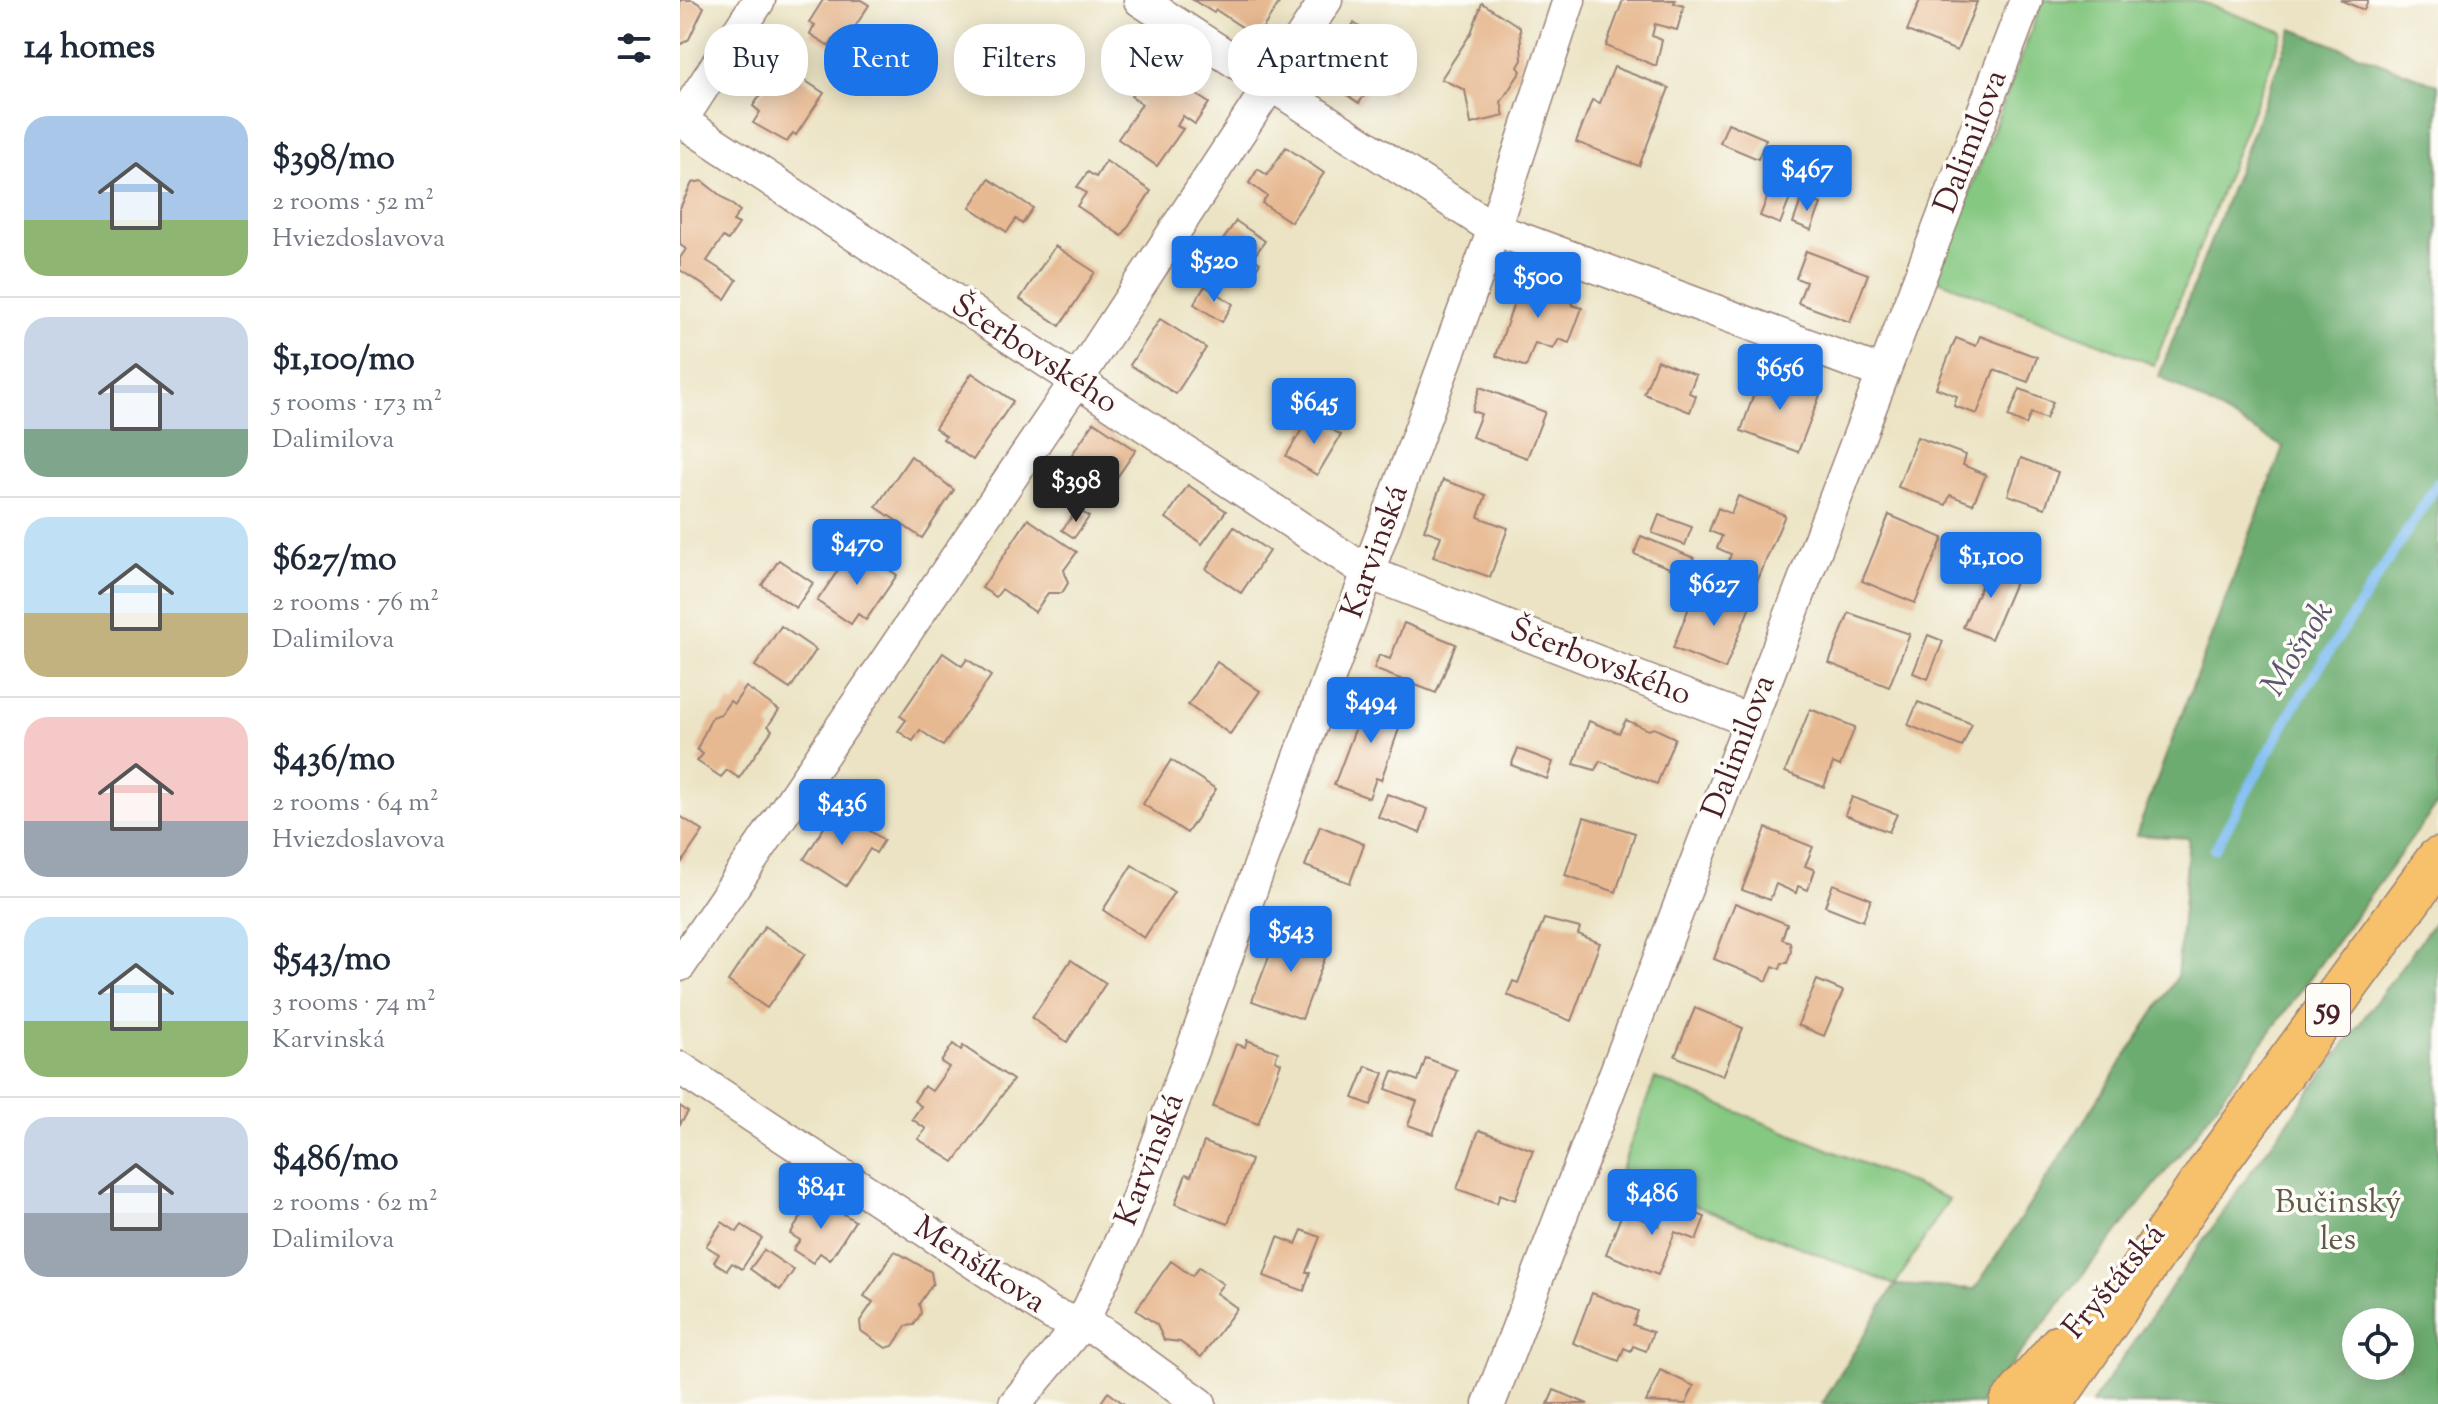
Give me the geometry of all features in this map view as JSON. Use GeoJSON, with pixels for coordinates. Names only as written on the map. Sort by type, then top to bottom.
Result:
{"type":"FeatureCollection","features":[{"type":"Feature","properties":{"kind":"main road","name":"Fryštátská"},"geometry":{"type":"LineString","coordinates":[[2050,1404],[2217,1161],[2438,860]]}},
{"type":"Feature","properties":{"kind":"main road","name":"Fryštátská"},"geometry":{"type":"LineString","coordinates":[[2012,1404],[2217,1161]]}},
{"type":"Feature","properties":{"kind":"street"},"geometry":{"type":"LineString","coordinates":[[680,120],[759,0]]}},
{"type":"Feature","properties":{"kind":"street"},"geometry":{"type":"LineString","coordinates":[[1140,0],[1228,57]]}},
{"type":"Feature","properties":{"kind":"street"},"geometry":{"type":"LineString","coordinates":[[1310,24],[1326,0]]}},
{"type":"Feature","properties":{"kind":"street","name":"Karvinská"},"geometry":{"type":"LineString","coordinates":[[1015,1404],[1082,1323],[1126,1230],[1494,229],[1569,0]]}},
{"type":"Feature","properties":{"kind":"street","name":"Dalimilova"},"geometry":{"type":"LineString","coordinates":[[1489,1404],[2026,0]]}},
{"type":"Feature","properties":{"kind":"street"},"geometry":{"type":"LineString","coordinates":[[680,965],[1075,383],[1262,96]]}},
{"type":"Feature","properties":{"kind":"street"},"geometry":{"type":"LineString","coordinates":[[1289,96],[1494,229],[1883,373]]}},
{"type":"Feature","properties":{"kind":"street","name":"Ščerbovského"},"geometry":{"type":"LineString","coordinates":[[680,120],[1075,383],[1369,573],[1750,721]]}},
{"type":"Feature","properties":{"kind":"street","name":"Menšíkova"},"geometry":{"type":"LineString","coordinates":[[680,1068],[1052,1314],[1101,1332],[1200,1404]]}},
{"type":"Feature","properties":{"kind":"green space"},"geometry":{"type":"Polygon","coordinates":[[[2043,0],[2196,0],[2283,32],[2154,365],[1936,279],[2043,0]]]}},
{"type":"Feature","properties":{"kind":"green space"},"geometry":{"type":"Polygon","coordinates":[[[2292,29],[2438,85],[2438,803],[2191,1140],[1980,1404],[1822,1404],[1895,1285],[1975,1289],[2177,977],[2189,838],[2136,835],[2283,447],[2159,376],[2292,29]]]}},
{"type":"Feature","properties":{"kind":"green space","name":"Bučinský les"},"geometry":{"type":"Polygon","coordinates":[[[2438,917],[2438,1404],[2091,1404],[2245,1180],[2438,917]]]}},
{"type":"Feature","properties":{"kind":"green space"},"geometry":{"type":"Polygon","coordinates":[[[1655,1078],[1949,1199],[1895,1285],[1619,1175],[1655,1078]]]}},
{"type":"Feature","properties":{"kind":"building"},"geometry":{"type":"Polygon","coordinates":[[[680,0],[693,0],[704,7],[689,39],[680,45],[680,0]]]}},
{"type":"Feature","properties":{"kind":"building"},"geometry":{"type":"Polygon","coordinates":[[[823,0],[861,0],[869,5],[857,24],[824,24],[824,43],[810,34],[815,25],[809,22],[823,0]]]}},
{"type":"Feature","properties":{"kind":"building"},"geometry":{"type":"Polygon","coordinates":[[[1193,0],[1281,0],[1265,24],[1237,24],[1216,10],[1214,13],[1193,0]]]}},
{"type":"Feature","properties":{"kind":"building"},"geometry":{"type":"Polygon","coordinates":[[[1623,0],[1675,0],[1674,3],[1684,6],[1677,30],[1655,24],[1652,36],[1662,40],[1656,66],[1606,46],[1623,0]]]}},
{"type":"Feature","properties":{"kind":"building"},"geometry":{"type":"Polygon","coordinates":[[[1920,0],[1977,2],[1957,51],[1907,31],[1920,0]]]}},
{"type":"Feature","properties":{"kind":"building"},"geometry":{"type":"Polygon","coordinates":[[[2340,0],[2368,0],[2364,10],[2340,0]]]}},
{"type":"Feature","properties":{"kind":"building"},"geometry":{"type":"Polygon","coordinates":[[[1482,3],[1520,27],[1522,60],[1518,67],[1521,71],[1501,102],[1504,116],[1471,124],[1465,90],[1441,79],[1471,33],[1482,3]]]}},
{"type":"Feature","properties":{"kind":"building"},"geometry":{"type":"Polygon","coordinates":[[[1614,67],[1669,88],[1639,166],[1576,142],[1592,100],[1600,103],[1614,67]]]}},
{"type":"Feature","properties":{"kind":"building"},"geometry":{"type":"Polygon","coordinates":[[[808,83],[824,93],[796,135],[793,133],[787,142],[753,123],[760,112],[753,106],[760,96],[808,96],[808,83]]]}},
{"type":"Feature","properties":{"kind":"building"},"geometry":{"type":"Polygon","coordinates":[[[1131,96],[1198,96],[1209,103],[1195,124],[1183,116],[1177,126],[1183,129],[1157,166],[1118,139],[1142,104],[1131,96]]]}},
{"type":"Feature","properties":{"kind":"building"},"geometry":{"type":"Polygon","coordinates":[[[1349,96],[1364,96],[1359,103],[1349,96]]]}},
{"type":"Feature","properties":{"kind":"building"},"geometry":{"type":"Polygon","coordinates":[[[1728,123],[1766,139],[1758,159],[1720,143],[1728,123]]]}},
{"type":"Feature","properties":{"kind":"building"},"geometry":{"type":"Polygon","coordinates":[[[1286,147],[1324,173],[1291,222],[1262,203],[1267,196],[1249,183],[1258,169],[1267,175],[1286,147]]]}},
{"type":"Feature","properties":{"kind":"building"},"geometry":{"type":"Polygon","coordinates":[[[1106,161],[1151,191],[1122,236],[1077,206],[1086,193],[1077,187],[1088,172],[1096,177],[1106,161]]]}},
{"type":"Feature","properties":{"kind":"building"},"geometry":{"type":"Polygon","coordinates":[[[989,179],[1033,208],[1022,224],[1016,219],[1007,232],[970,207],[989,179]]]}},
{"type":"Feature","properties":{"kind":"building"},"geometry":{"type":"Polygon","coordinates":[[[702,181],[740,211],[733,221],[739,224],[728,240],[723,237],[707,261],[737,280],[725,299],[680,270],[680,258],[686,249],[680,245],[680,208],[692,183],[702,181]]]}},
{"type":"Feature","properties":{"kind":"building"},"geometry":{"type":"Polygon","coordinates":[[[1772,185],[1792,193],[1780,224],[1760,216],[1772,185]]]}},
{"type":"Feature","properties":{"kind":"building"},"geometry":{"type":"Polygon","coordinates":[[[1802,197],[1821,204],[1811,230],[1793,223],[1802,197]]]}},
{"type":"Feature","properties":{"kind":"building"},"geometry":{"type":"Polygon","coordinates":[[[1236,221],[1265,241],[1253,258],[1260,263],[1247,281],[1211,257],[1236,221]]]}},
{"type":"Feature","properties":{"kind":"building"},"geometry":{"type":"Polygon","coordinates":[[[1055,246],[1095,272],[1060,326],[1020,299],[1055,246]]]}},
{"type":"Feature","properties":{"kind":"building"},"geometry":{"type":"Polygon","coordinates":[[[1806,251],[1868,274],[1850,322],[1798,303],[1806,282],[1796,278],[1806,251]]]}},
{"type":"Feature","properties":{"kind":"building"},"geometry":{"type":"Polygon","coordinates":[[[1534,274],[1543,282],[1574,293],[1572,305],[1582,308],[1569,343],[1559,339],[1553,349],[1535,343],[1526,367],[1496,356],[1523,276],[1534,274]]]}},
{"type":"Feature","properties":{"kind":"building"},"geometry":{"type":"Polygon","coordinates":[[[1205,286],[1233,304],[1222,322],[1194,304],[1205,286]]]}},
{"type":"Feature","properties":{"kind":"building"},"geometry":{"type":"Polygon","coordinates":[[[1160,319],[1206,348],[1176,394],[1130,365],[1160,319]]]}},
{"type":"Feature","properties":{"kind":"building"},"geometry":{"type":"Polygon","coordinates":[[[1980,336],[2037,357],[2028,382],[1994,370],[1977,414],[1954,406],[1957,396],[1936,388],[1956,338],[1976,346],[1980,336]]]}},
{"type":"Feature","properties":{"kind":"building"},"geometry":{"type":"Polygon","coordinates":[[[1657,360],[1696,375],[1689,393],[1696,396],[1690,412],[1644,394],[1657,360]]]}},
{"type":"Feature","properties":{"kind":"building"},"geometry":{"type":"Polygon","coordinates":[[[1762,370],[1820,395],[1798,452],[1741,431],[1762,370]]]}},
{"type":"Feature","properties":{"kind":"building"},"geometry":{"type":"Polygon","coordinates":[[[972,373],[1013,401],[973,460],[943,439],[946,436],[935,428],[972,373]]]}},
{"type":"Feature","properties":{"kind":"building"},"geometry":{"type":"Polygon","coordinates":[[[1480,387],[1545,412],[1527,458],[1472,437],[1481,414],[1472,411],[1480,387]]]}},
{"type":"Feature","properties":{"kind":"building"},"geometry":{"type":"Polygon","coordinates":[[[2020,389],[2053,402],[2046,419],[2031,413],[2026,425],[2008,417],[2020,389]]]}},
{"type":"Feature","properties":{"kind":"building"},"geometry":{"type":"Polygon","coordinates":[[[1310,416],[1341,435],[1317,475],[1286,456],[1310,416]]]}},
{"type":"Feature","properties":{"kind":"building"},"geometry":{"type":"Polygon","coordinates":[[[1094,422],[1136,450],[1099,503],[1089,496],[1084,504],[1063,490],[1069,482],[1058,475],[1094,422]]]}},
{"type":"Feature","properties":{"kind":"building"},"geometry":{"type":"Polygon","coordinates":[[[1917,437],[1966,455],[1963,465],[1986,475],[1973,504],[1950,495],[1946,505],[1898,487],[1917,437]]]}},
{"type":"Feature","properties":{"kind":"building"},"geometry":{"type":"Polygon","coordinates":[[[911,456],[954,490],[922,538],[876,507],[911,456]]]}},
{"type":"Feature","properties":{"kind":"building"},"geometry":{"type":"Polygon","coordinates":[[[2021,458],[2058,472],[2045,508],[2008,495],[2021,458]]]}},
{"type":"Feature","properties":{"kind":"building"},"geometry":{"type":"Polygon","coordinates":[[[1443,480],[1486,495],[1478,517],[1508,528],[1490,577],[1433,557],[1441,536],[1424,530],[1443,480]]]}},
{"type":"Feature","properties":{"kind":"building"},"geometry":{"type":"Polygon","coordinates":[[[1188,485],[1226,511],[1202,544],[1166,518],[1188,485]]]}},
{"type":"Feature","properties":{"kind":"building"},"geometry":{"type":"Polygon","coordinates":[[[1738,496],[1785,515],[1757,582],[1725,570],[1731,554],[1717,548],[1722,536],[1709,531],[1718,508],[1731,514],[1738,496]]]}},
{"type":"Feature","properties":{"kind":"building"},"geometry":{"type":"Polygon","coordinates":[[[1078,509],[1089,517],[1074,538],[1062,530],[1078,509]]]}},
{"type":"Feature","properties":{"kind":"building"},"geometry":{"type":"Polygon","coordinates":[[[1659,515],[1692,527],[1685,545],[1652,533],[1659,515]]]}},
{"type":"Feature","properties":{"kind":"building"},"geometry":{"type":"Polygon","coordinates":[[[1889,515],[1943,538],[1915,603],[1862,581],[1889,515]]]}},
{"type":"Feature","properties":{"kind":"building"},"geometry":{"type":"Polygon","coordinates":[[[1028,519],[1077,552],[1064,570],[1068,583],[1062,593],[1048,593],[1035,612],[1002,589],[996,597],[982,588],[1028,519]]]}},
{"type":"Feature","properties":{"kind":"building"},"geometry":{"type":"Polygon","coordinates":[[[1234,527],[1269,551],[1241,593],[1206,569],[1234,527]]]}},
{"type":"Feature","properties":{"kind":"building"},"geometry":{"type":"Polygon","coordinates":[[[1641,536],[1694,558],[1687,575],[1634,554],[1641,536]]]}},
{"type":"Feature","properties":{"kind":"building"},"geometry":{"type":"Polygon","coordinates":[[[854,547],[897,575],[866,620],[858,614],[851,624],[817,601],[854,547]]]}},
{"type":"Feature","properties":{"kind":"building"},"geometry":{"type":"Polygon","coordinates":[[[779,560],[813,583],[796,608],[762,585],[779,560]]]}},
{"type":"Feature","properties":{"kind":"building"},"geometry":{"type":"Polygon","coordinates":[[[1992,561],[2019,573],[1991,639],[1963,627],[1992,561]]]}},
{"type":"Feature","properties":{"kind":"building"},"geometry":{"type":"Polygon","coordinates":[[[1723,587],[1753,599],[1725,669],[1673,648],[1692,600],[1715,609],[1723,587]]]}},
{"type":"Feature","properties":{"kind":"building"},"geometry":{"type":"Polygon","coordinates":[[[1849,613],[1910,634],[1889,687],[1829,663],[1849,613]]]}},
{"type":"Feature","properties":{"kind":"building"},"geometry":{"type":"Polygon","coordinates":[[[1404,623],[1456,644],[1436,693],[1374,669],[1379,655],[1390,659],[1404,623]]]}},
{"type":"Feature","properties":{"kind":"building"},"geometry":{"type":"Polygon","coordinates":[[[781,626],[816,650],[790,689],[755,666],[781,626]]]}},
{"type":"Feature","properties":{"kind":"building"},"geometry":{"type":"Polygon","coordinates":[[[1928,635],[1943,641],[1928,679],[1913,673],[1928,635]]]}},
{"type":"Feature","properties":{"kind":"building"},"geometry":{"type":"Polygon","coordinates":[[[943,653],[962,666],[967,659],[991,676],[943,746],[920,730],[913,741],[898,731],[906,720],[900,716],[943,653]]]}},
{"type":"Feature","properties":{"kind":"building"},"geometry":{"type":"Polygon","coordinates":[[[1217,662],[1260,691],[1230,734],[1188,705],[1217,662]]]}},
{"type":"Feature","properties":{"kind":"building"},"geometry":{"type":"Polygon","coordinates":[[[746,687],[779,710],[768,726],[772,730],[739,778],[727,770],[721,777],[697,761],[703,754],[697,749],[712,717],[721,714],[730,701],[734,704],[746,687]]]}},
{"type":"Feature","properties":{"kind":"building"},"geometry":{"type":"Polygon","coordinates":[[[1370,690],[1404,702],[1397,721],[1401,723],[1381,780],[1376,778],[1369,798],[1334,785],[1370,690]]]}},
{"type":"Feature","properties":{"kind":"building"},"geometry":{"type":"Polygon","coordinates":[[[1918,702],[1972,724],[1962,747],[1908,725],[1918,702]]]}},
{"type":"Feature","properties":{"kind":"building"},"geometry":{"type":"Polygon","coordinates":[[[1810,709],[1855,727],[1840,766],[1833,763],[1824,787],[1785,772],[1810,709]]]}},
{"type":"Feature","properties":{"kind":"building"},"geometry":{"type":"Polygon","coordinates":[[[1626,720],[1675,738],[1657,784],[1600,761],[1595,770],[1574,764],[1589,721],[1619,733],[1626,720]]]}},
{"type":"Feature","properties":{"kind":"building"},"geometry":{"type":"Polygon","coordinates":[[[1518,749],[1553,762],[1547,779],[1511,765],[1518,749]]]}},
{"type":"Feature","properties":{"kind":"building"},"geometry":{"type":"Polygon","coordinates":[[[1171,760],[1216,789],[1187,833],[1143,804],[1171,760]]]}},
{"type":"Feature","properties":{"kind":"building"},"geometry":{"type":"Polygon","coordinates":[[[1387,794],[1428,809],[1420,833],[1378,817],[1387,794]]]}},
{"type":"Feature","properties":{"kind":"building"},"geometry":{"type":"Polygon","coordinates":[[[1852,797],[1897,814],[1889,832],[1845,815],[1852,797]]]}},
{"type":"Feature","properties":{"kind":"building"},"geometry":{"type":"Polygon","coordinates":[[[836,809],[884,840],[876,853],[870,849],[846,886],[804,859],[836,809]]]}},
{"type":"Feature","properties":{"kind":"building"},"geometry":{"type":"Polygon","coordinates":[[[680,816],[703,831],[680,865],[680,816]]]}},
{"type":"Feature","properties":{"kind":"building"},"geometry":{"type":"Polygon","coordinates":[[[1584,817],[1635,833],[1616,892],[1565,875],[1584,817]]]}},
{"type":"Feature","properties":{"kind":"building"},"geometry":{"type":"Polygon","coordinates":[[[1320,826],[1364,844],[1350,883],[1305,866],[1320,826]]]}},
{"type":"Feature","properties":{"kind":"building"},"geometry":{"type":"Polygon","coordinates":[[[1766,828],[1813,847],[1805,866],[1815,870],[1808,890],[1798,886],[1796,893],[1776,884],[1770,900],[1742,890],[1766,828]]]}},
{"type":"Feature","properties":{"kind":"building"},"geometry":{"type":"Polygon","coordinates":[[[1132,865],[1174,892],[1144,938],[1103,910],[1132,865]]]}},
{"type":"Feature","properties":{"kind":"building"},"geometry":{"type":"Polygon","coordinates":[[[1833,884],[1871,899],[1863,921],[1825,906],[1833,884]]]}},
{"type":"Feature","properties":{"kind":"building"},"geometry":{"type":"Polygon","coordinates":[[[1735,903],[1787,924],[1782,939],[1790,942],[1787,963],[1782,963],[1780,969],[1773,966],[1767,981],[1714,959],[1735,903]]]}},
{"type":"Feature","properties":{"kind":"building"},"geometry":{"type":"Polygon","coordinates":[[[1544,919],[1580,928],[1578,934],[1600,943],[1571,1021],[1507,995],[1513,981],[1518,983],[1544,919]]]}},
{"type":"Feature","properties":{"kind":"building"},"geometry":{"type":"Polygon","coordinates":[[[765,926],[805,954],[767,1008],[728,981],[765,926]]]}},
{"type":"Feature","properties":{"kind":"building"},"geometry":{"type":"Polygon","coordinates":[[[1280,928],[1329,947],[1302,1019],[1252,1001],[1280,928]]]}},
{"type":"Feature","properties":{"kind":"building"},"geometry":{"type":"Polygon","coordinates":[[[1071,960],[1106,983],[1067,1042],[1032,1018],[1071,960]]]}},
{"type":"Feature","properties":{"kind":"building"},"geometry":{"type":"Polygon","coordinates":[[[1817,980],[1843,991],[1824,1036],[1798,1025],[1817,980]]]}},
{"type":"Feature","properties":{"kind":"building"},"geometry":{"type":"Polygon","coordinates":[[[1695,1008],[1743,1028],[1723,1076],[1675,1056],[1695,1008]]]}},
{"type":"Feature","properties":{"kind":"building"},"geometry":{"type":"Polygon","coordinates":[[[1247,1040],[1278,1052],[1275,1060],[1281,1063],[1258,1124],[1213,1107],[1236,1044],[1245,1047],[1247,1040]]]}},
{"type":"Feature","properties":{"kind":"building"},"geometry":{"type":"Polygon","coordinates":[[[953,1044],[961,1050],[963,1046],[1013,1080],[954,1162],[918,1139],[926,1129],[912,1119],[921,1106],[914,1101],[924,1086],[932,1091],[949,1067],[941,1062],[953,1044]]]}},
{"type":"Feature","properties":{"kind":"building"},"geometry":{"type":"Polygon","coordinates":[[[1426,1058],[1457,1070],[1433,1134],[1408,1125],[1417,1101],[1386,1089],[1393,1071],[1418,1081],[1426,1058]]]}},
{"type":"Feature","properties":{"kind":"building"},"geometry":{"type":"Polygon","coordinates":[[[1366,1066],[1384,1073],[1371,1105],[1353,1098],[1366,1066]]]}},
{"type":"Feature","properties":{"kind":"building"},"geometry":{"type":"Polygon","coordinates":[[[680,1106],[688,1112],[680,1124],[680,1106]]]}},
{"type":"Feature","properties":{"kind":"building"},"geometry":{"type":"Polygon","coordinates":[[[1479,1130],[1533,1150],[1515,1200],[1500,1194],[1497,1203],[1457,1189],[1479,1130]]]}},
{"type":"Feature","properties":{"kind":"building"},"geometry":{"type":"Polygon","coordinates":[[[1204,1142],[1251,1160],[1228,1224],[1175,1204],[1186,1174],[1191,1176],[1204,1142]]]}},
{"type":"Feature","properties":{"kind":"building"},"geometry":{"type":"Polygon","coordinates":[[[815,1196],[855,1221],[830,1260],[820,1253],[813,1263],[793,1250],[800,1240],[790,1234],[815,1196]]]}},
{"type":"Feature","properties":{"kind":"building"},"geometry":{"type":"Polygon","coordinates":[[[1668,1203],[1705,1217],[1696,1240],[1675,1232],[1658,1275],[1606,1254],[1623,1211],[1659,1226],[1668,1203]]]}},
{"type":"Feature","properties":{"kind":"building"},"geometry":{"type":"Polygon","coordinates":[[[722,1222],[737,1232],[742,1225],[762,1238],[742,1269],[732,1263],[727,1270],[714,1262],[719,1254],[706,1246],[722,1222]]]}},
{"type":"Feature","properties":{"kind":"building"},"geometry":{"type":"Polygon","coordinates":[[[1302,1230],[1320,1237],[1306,1272],[1310,1272],[1304,1291],[1264,1276],[1278,1237],[1296,1244],[1302,1230]]]}},
{"type":"Feature","properties":{"kind":"building"},"geometry":{"type":"Polygon","coordinates":[[[764,1250],[794,1270],[780,1290],[750,1269],[764,1250]]]}},
{"type":"Feature","properties":{"kind":"building"},"geometry":{"type":"Polygon","coordinates":[[[895,1251],[931,1272],[933,1283],[919,1304],[921,1313],[914,1325],[906,1326],[893,1346],[886,1348],[861,1331],[860,1321],[873,1302],[864,1296],[895,1251]]]}},
{"type":"Feature","properties":{"kind":"building"},"geometry":{"type":"Polygon","coordinates":[[[1171,1261],[1192,1276],[1199,1267],[1223,1284],[1216,1293],[1237,1308],[1201,1357],[1180,1342],[1164,1340],[1157,1325],[1136,1310],[1171,1261]]]}},
{"type":"Feature","properties":{"kind":"building"},"geometry":{"type":"Polygon","coordinates":[[[1592,1293],[1638,1311],[1633,1325],[1653,1332],[1646,1351],[1633,1346],[1631,1351],[1624,1348],[1619,1361],[1573,1343],[1592,1293]]]}},
{"type":"Feature","properties":{"kind":"building"},"geometry":{"type":"Polygon","coordinates":[[[1660,1370],[1694,1386],[1686,1404],[1646,1402],[1660,1370]]]}},
{"type":"Feature","properties":{"kind":"building"},"geometry":{"type":"Polygon","coordinates":[[[1554,1390],[1588,1404],[1548,1404],[1554,1390]]]}},
{"type":"Feature","properties":{"kind":"building"},"geometry":{"type":"Polygon","coordinates":[[[1108,1392],[1124,1404],[1100,1404],[1108,1392]]]}},
{"type":"Feature","properties":{"kind":"waterway","name":"Mošnok"},"geometry":{"type":"LineString","coordinates":[[2215,849],[2295,705],[2438,483]]}}]}
